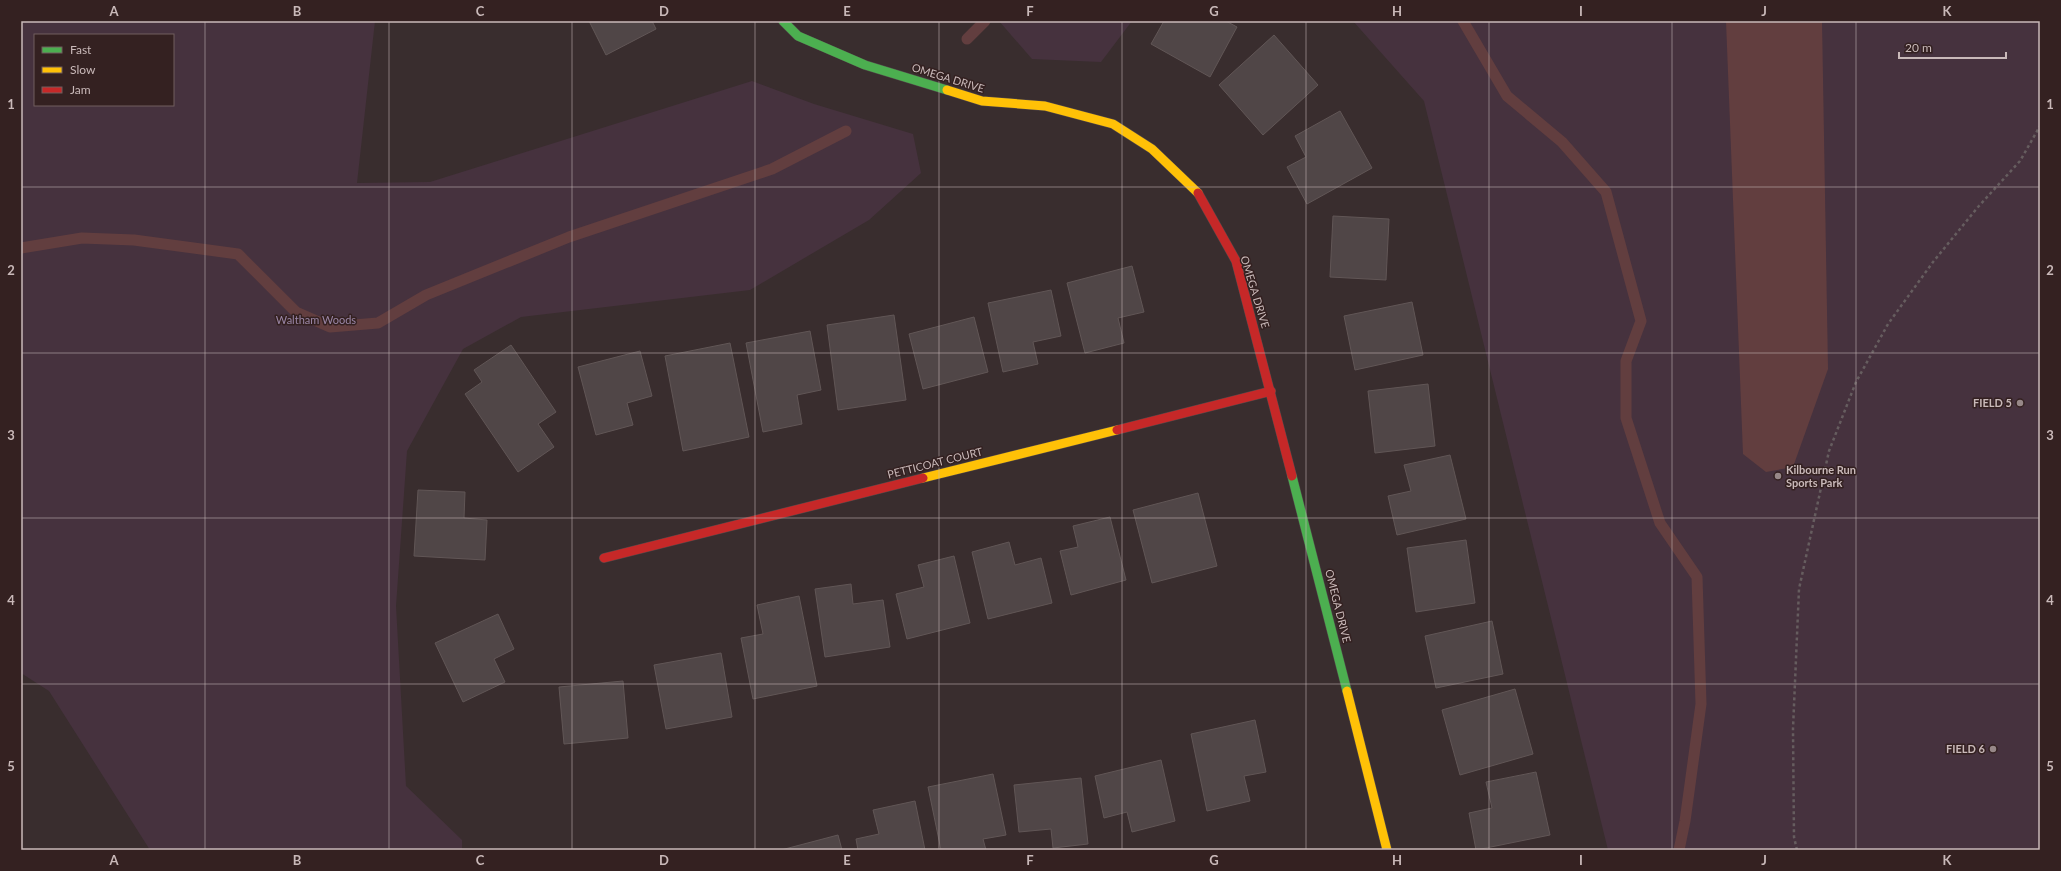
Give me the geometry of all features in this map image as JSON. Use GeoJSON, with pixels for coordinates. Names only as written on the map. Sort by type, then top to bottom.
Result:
{"type":"FeatureCollection","features":[{"type":"Feature","properties":{"kind":"street","name":"OMEGA DRIVE"},"geometry":{"type":"LineString","coordinates":[[783,21],[798,36],[865,64],[982,101],[1045,106],[1113,124],[1152,149],[1200,195],[1236,261],[1271,391],[1387,850]]}},
{"type":"Feature","properties":{"kind":"street","name":"PETTICOAT COURT"},"geometry":{"type":"LineString","coordinates":[[604,558],[1271,391]]}},
{"type":"Feature","properties":{"kind":"path"},"geometry":{"type":"LineString","coordinates":[[1797,850],[1794,837],[1793,729],[1799,589],[1829,451],[1856,382],[1888,324],[1933,262],[1978,207],[2020,161],[2040,126]]}},
{"type":"Feature","properties":{"kind":"green space","name":"Waltham Woods"},"geometry":{"type":"Polygon","coordinates":[[[21,21],[375,21],[357,183],[430,182],[752,81],[814,104],[913,134],[921,173],[869,220],[750,290],[521,317],[463,349],[407,451],[396,606],[406,786],[462,840],[462,850],[150,850],[49,691],[21,673],[21,21]]]}},
{"type":"Feature","properties":{"kind":"green space"},"geometry":{"type":"Polygon","coordinates":[[[999,21],[1132,21],[1101,62],[1032,59],[999,21]]]}},
{"type":"Feature","properties":{"kind":"green space","name":"Kilbourne Run Sports Park"},"geometry":{"type":"Polygon","coordinates":[[[1353,21],[2040,21],[2040,850],[1608,850],[1424,101],[1353,21]]]}},
{"type":"Feature","properties":{"kind":"shaded area"},"geometry":{"type":"Polygon","coordinates":[[[1726,21],[1822,21],[1828,369],[1793,467],[1766,472],[1743,454],[1726,21]]]}},
{"type":"Feature","properties":{"kind":"building"},"geometry":{"type":"Polygon","coordinates":[[[589,21],[652,21],[656,29],[606,55],[589,21]]]}},
{"type":"Feature","properties":{"kind":"building"},"geometry":{"type":"Polygon","coordinates":[[[1164,21],[1226,21],[1237,27],[1210,77],[1151,44],[1164,21]]]}},
{"type":"Feature","properties":{"kind":"building"},"geometry":{"type":"Polygon","coordinates":[[[1274,35],[1318,85],[1263,135],[1219,85],[1274,35]]]}},
{"type":"Feature","properties":{"kind":"building"},"geometry":{"type":"Polygon","coordinates":[[[1340,111],[1372,168],[1307,204],[1287,167],[1306,157],[1295,136],[1340,111]]]}},
{"type":"Feature","properties":{"kind":"building"},"geometry":{"type":"Polygon","coordinates":[[[1333,216],[1389,219],[1386,280],[1330,277],[1333,216]]]}},
{"type":"Feature","properties":{"kind":"building"},"geometry":{"type":"Polygon","coordinates":[[[1132,266],[1144,312],[1118,318],[1124,343],[1085,353],[1067,283],[1132,266]]]}},
{"type":"Feature","properties":{"kind":"building"},"geometry":{"type":"Polygon","coordinates":[[[1051,290],[1061,336],[1033,342],[1038,364],[1003,372],[988,303],[1051,290]]]}},
{"type":"Feature","properties":{"kind":"building"},"geometry":{"type":"Polygon","coordinates":[[[1412,302],[1423,355],[1355,370],[1344,316],[1412,302]]]}},
{"type":"Feature","properties":{"kind":"building"},"geometry":{"type":"Polygon","coordinates":[[[894,315],[906,400],[838,410],[827,325],[894,315]]]}},
{"type":"Feature","properties":{"kind":"building"},"geometry":{"type":"Polygon","coordinates":[[[974,317],[988,372],[923,389],[909,334],[974,317]]]}},
{"type":"Feature","properties":{"kind":"building"},"geometry":{"type":"Polygon","coordinates":[[[810,331],[821,390],[797,395],[802,424],[763,432],[746,343],[810,331]]]}},
{"type":"Feature","properties":{"kind":"building"},"geometry":{"type":"Polygon","coordinates":[[[730,343],[749,437],[683,451],[665,356],[730,343]]]}},
{"type":"Feature","properties":{"kind":"building"},"geometry":{"type":"Polygon","coordinates":[[[511,345],[556,412],[538,424],[554,447],[518,472],[465,394],[482,382],[474,370],[511,345]]]}},
{"type":"Feature","properties":{"kind":"building"},"geometry":{"type":"Polygon","coordinates":[[[640,351],[652,396],[627,403],[633,425],[596,435],[578,367],[640,351]]]}},
{"type":"Feature","properties":{"kind":"building"},"geometry":{"type":"Polygon","coordinates":[[[1428,384],[1435,446],[1375,453],[1368,391],[1428,384]]]}},
{"type":"Feature","properties":{"kind":"building"},"geometry":{"type":"Polygon","coordinates":[[[1450,455],[1466,519],[1397,535],[1388,496],[1411,491],[1404,465],[1450,455]]]}},
{"type":"Feature","properties":{"kind":"building"},"geometry":{"type":"Polygon","coordinates":[[[418,490],[465,492],[464,518],[487,520],[485,560],[414,556],[418,490]]]}},
{"type":"Feature","properties":{"kind":"building"},"geometry":{"type":"Polygon","coordinates":[[[1198,493],[1217,566],[1152,583],[1133,510],[1198,493]]]}},
{"type":"Feature","properties":{"kind":"building"},"geometry":{"type":"Polygon","coordinates":[[[1110,517],[1126,580],[1071,595],[1060,551],[1078,547],[1073,526],[1110,517]]]}},
{"type":"Feature","properties":{"kind":"building"},"geometry":{"type":"Polygon","coordinates":[[[1466,540],[1475,603],[1416,612],[1407,548],[1466,540]]]}},
{"type":"Feature","properties":{"kind":"building"},"geometry":{"type":"Polygon","coordinates":[[[1009,542],[1015,565],[1041,558],[1052,603],[988,619],[972,552],[1009,542]]]}},
{"type":"Feature","properties":{"kind":"building"},"geometry":{"type":"Polygon","coordinates":[[[954,556],[970,623],[907,639],[896,594],[924,587],[918,565],[954,556]]]}},
{"type":"Feature","properties":{"kind":"building"},"geometry":{"type":"Polygon","coordinates":[[[851,584],[853,604],[883,600],[890,647],[825,657],[815,589],[851,584]]]}},
{"type":"Feature","properties":{"kind":"building"},"geometry":{"type":"Polygon","coordinates":[[[799,596],[817,686],[753,699],[741,638],[763,634],[757,605],[799,596]]]}},
{"type":"Feature","properties":{"kind":"building"},"geometry":{"type":"Polygon","coordinates":[[[498,614],[514,649],[494,659],[505,682],[463,702],[435,643],[498,614]]]}},
{"type":"Feature","properties":{"kind":"building"},"geometry":{"type":"Polygon","coordinates":[[[1492,621],[1503,674],[1436,688],[1425,636],[1492,621]]]}},
{"type":"Feature","properties":{"kind":"building"},"geometry":{"type":"Polygon","coordinates":[[[721,653],[732,717],[666,729],[654,665],[721,653]]]}},
{"type":"Feature","properties":{"kind":"building"},"geometry":{"type":"Polygon","coordinates":[[[623,681],[628,738],[564,744],[559,687],[623,681]]]}},
{"type":"Feature","properties":{"kind":"building"},"geometry":{"type":"Polygon","coordinates":[[[1515,689],[1533,754],[1460,775],[1442,710],[1515,689]]]}},
{"type":"Feature","properties":{"kind":"building"},"geometry":{"type":"Polygon","coordinates":[[[1255,720],[1266,772],[1244,776],[1250,801],[1207,811],[1191,734],[1255,720]]]}},
{"type":"Feature","properties":{"kind":"building"},"geometry":{"type":"Polygon","coordinates":[[[1161,760],[1175,821],[1132,832],[1127,812],[1104,818],[1095,776],[1161,760]]]}},
{"type":"Feature","properties":{"kind":"building"},"geometry":{"type":"Polygon","coordinates":[[[1536,772],[1550,835],[1476,850],[1469,813],[1492,808],[1486,782],[1536,772]]]}},
{"type":"Feature","properties":{"kind":"building"},"geometry":{"type":"Polygon","coordinates":[[[993,774],[1006,835],[983,839],[986,850],[941,850],[928,787],[993,774]]]}},
{"type":"Feature","properties":{"kind":"building"},"geometry":{"type":"Polygon","coordinates":[[[1081,778],[1088,844],[1053,848],[1051,829],[1019,832],[1014,785],[1081,778]]]}},
{"type":"Feature","properties":{"kind":"building"},"geometry":{"type":"Polygon","coordinates":[[[915,801],[925,850],[858,850],[856,839],[879,834],[873,810],[915,801]]]}},
{"type":"Feature","properties":{"kind":"building"},"geometry":{"type":"Polygon","coordinates":[[[838,835],[842,850],[781,850],[838,835]]]}},
{"type":"Feature","properties":{"kind":"waterway"},"geometry":{"type":"LineString","coordinates":[[967,39],[985,21]]}},
{"type":"Feature","properties":{"kind":"waterway"},"geometry":{"type":"LineString","coordinates":[[1463,21],[1507,96],[1562,142],[1606,192],[1641,321],[1626,361],[1626,418],[1660,523],[1697,577],[1701,704],[1685,821],[1679,850]]}},
{"type":"Feature","properties":{"kind":"waterway"},"geometry":{"type":"LineString","coordinates":[[21,248],[82,238],[134,240],[238,254],[296,312],[330,327],[378,323],[426,295],[569,237],[772,169],[846,131]]}},
{"type":"Feature","properties":{"kind":"traffic: fast"},"geometry":{"type":"LineString","coordinates":[[783,21],[798,36],[865,65],[947,90]]}},
{"type":"Feature","properties":{"kind":"traffic: fast"},"geometry":{"type":"LineString","coordinates":[[1292,476],[1347,691]]}},
{"type":"Feature","properties":{"kind":"traffic: slow"},"geometry":{"type":"LineString","coordinates":[[947,90],[982,101],[1045,106],[1113,124],[1152,149],[1198,193]]}},
{"type":"Feature","properties":{"kind":"traffic: slow"},"geometry":{"type":"LineString","coordinates":[[923,478],[1117,430]]}},
{"type":"Feature","properties":{"kind":"traffic: slow"},"geometry":{"type":"LineString","coordinates":[[1347,691],[1387,850]]}},
{"type":"Feature","properties":{"kind":"traffic: jam"},"geometry":{"type":"LineString","coordinates":[[1198,193],[1236,261],[1292,476]]}},
{"type":"Feature","properties":{"kind":"traffic: jam"},"geometry":{"type":"LineString","coordinates":[[1117,430],[1271,391]]}},
{"type":"Feature","properties":{"kind":"traffic: jam"},"geometry":{"type":"LineString","coordinates":[[604,558],[923,478]]}},
{"type":"Feature","properties":{"kind":"place","name":"FIELD 5"},"geometry":{"type":"Point","coordinates":[2020,403]}},
{"type":"Feature","properties":{"kind":"place","name":"Kilbourne Run Sports Park"},"geometry":{"type":"Point","coordinates":[1778,476]}},
{"type":"Feature","properties":{"kind":"place","name":"FIELD 6"},"geometry":{"type":"Point","coordinates":[1993,749]}}]}
